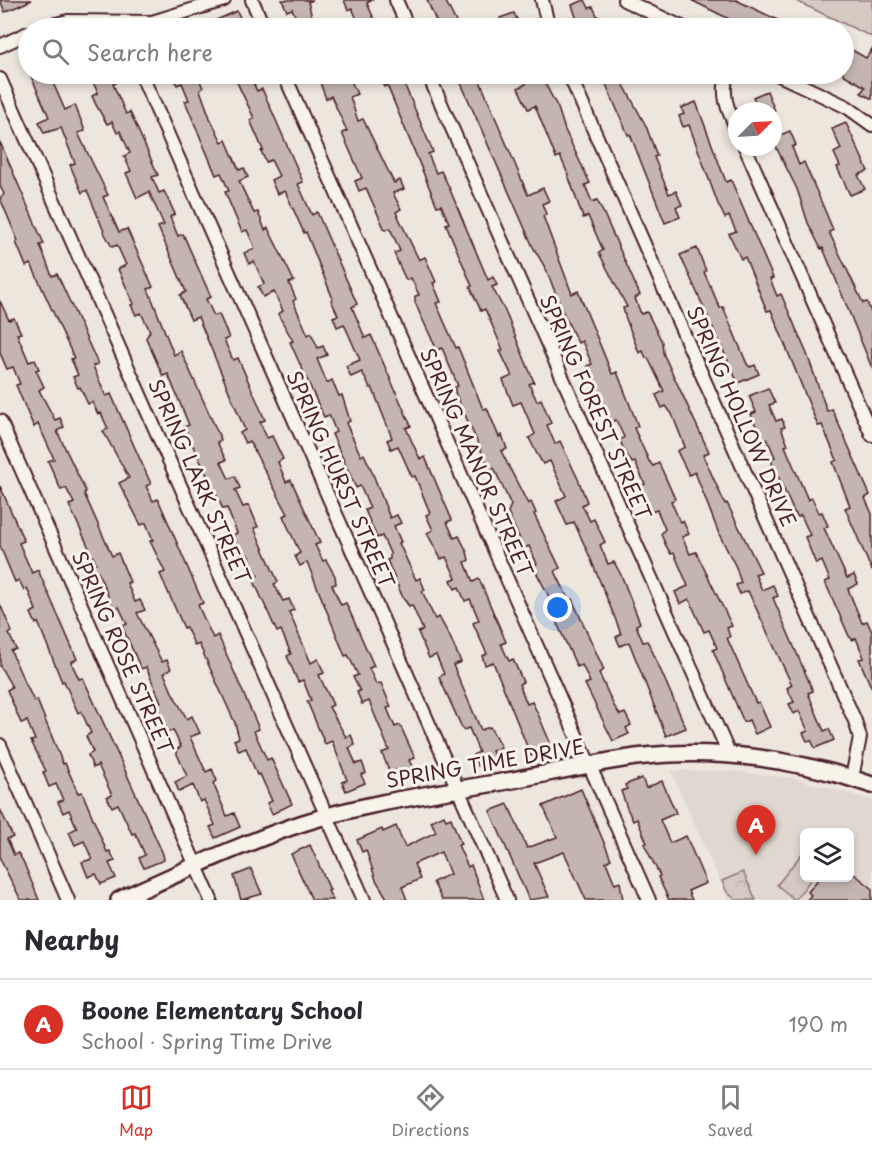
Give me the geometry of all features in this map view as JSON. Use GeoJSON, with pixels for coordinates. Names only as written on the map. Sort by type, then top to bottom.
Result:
{"type":"FeatureCollection","features":[{"type":"Feature","properties":{"kind":"street"},"geometry":{"type":"LineString","coordinates":[[165,18],[224,0]]}},
{"type":"Feature","properties":{"kind":"street"},"geometry":{"type":"LineString","coordinates":[[252,0],[260,18]]}},
{"type":"Feature","properties":{"kind":"street"},"geometry":{"type":"LineString","coordinates":[[396,0],[404,18]]}},
{"type":"Feature","properties":{"kind":"street"},"geometry":{"type":"LineString","coordinates":[[542,0],[546,18]]}},
{"type":"Feature","properties":{"kind":"street"},"geometry":{"type":"LineString","coordinates":[[624,0],[663,18]]}},
{"type":"Feature","properties":{"kind":"street"},"geometry":{"type":"LineString","coordinates":[[0,46],[18,38]]}},
{"type":"Feature","properties":{"kind":"street","name":"SPRING LARK STREET"},"geometry":{"type":"LineString","coordinates":[[0,79],[364,900]]}},
{"type":"Feature","properties":{"kind":"street","name":"SPRING HURST STREET"},"geometry":{"type":"LineString","coordinates":[[145,84],[348,546],[507,900]]}},
{"type":"Feature","properties":{"kind":"street","name":"SPRING MANOR STREET"},"geometry":{"type":"LineString","coordinates":[[288,84],[649,900]]}},
{"type":"Feature","properties":{"kind":"street","name":"SPRING FOREST STREET"},"geometry":{"type":"LineString","coordinates":[[432,84],[730,756]]}},
{"type":"Feature","properties":{"kind":"street","name":"SPRING HOLLOW DRIVE"},"geometry":{"type":"LineString","coordinates":[[573,84],[855,721],[860,738],[852,778]]}},
{"type":"Feature","properties":{"kind":"street"},"geometry":{"type":"LineString","coordinates":[[724,84],[724,102],[728,111]]}},
{"type":"Feature","properties":{"kind":"street"},"geometry":{"type":"LineString","coordinates":[[798,84],[847,107],[868,122]]}},
{"type":"Feature","properties":{"kind":"street"},"geometry":{"type":"LineString","coordinates":[[749,156],[872,435]]}},
{"type":"Feature","properties":{"kind":"street","name":"SPRING ROSE STREET"},"geometry":{"type":"LineString","coordinates":[[0,421],[211,900]]}},
{"type":"Feature","properties":{"kind":"street"},"geometry":{"type":"LineString","coordinates":[[0,745],[68,900]]}},
{"type":"Feature","properties":{"kind":"street","name":"SPRING TIME DRIVE"},"geometry":{"type":"LineString","coordinates":[[119,900],[283,830],[327,816],[590,765],[659,755],[730,756],[768,759],[852,778],[872,785]]}},
{"type":"Feature","properties":{"kind":"shaded area"},"geometry":{"type":"Polygon","coordinates":[[[671,771],[731,771],[793,778],[872,800],[872,900],[728,900],[671,771]]]}},
{"type":"Feature","properties":{"kind":"green space"},"geometry":{"type":"Polygon","coordinates":[[[794,0],[872,0],[872,37],[854,28],[854,18],[832,18],[794,0]]]}},
{"type":"Feature","properties":{"kind":"green space"},"geometry":{"type":"Polygon","coordinates":[[[800,856],[800,882],[809,882],[795,900],[777,885],[800,856]]]}},
{"type":"Feature","properties":{"kind":"green space"},"geometry":{"type":"Polygon","coordinates":[[[743,872],[756,900],[736,900],[727,892],[722,881],[743,872]]]}},
{"type":"Feature","properties":{"kind":"building"},"geometry":{"type":"Polygon","coordinates":[[[0,0],[32,0],[5,12],[0,0]]]}},
{"type":"Feature","properties":{"kind":"building"},"geometry":{"type":"Polygon","coordinates":[[[282,0],[313,0],[308,2],[312,18],[296,18],[292,9],[287,11],[282,0]]]}},
{"type":"Feature","properties":{"kind":"building"},"geometry":{"type":"Polygon","coordinates":[[[344,0],[372,0],[367,3],[374,18],[356,18],[352,8],[348,10],[344,0]]]}},
{"type":"Feature","properties":{"kind":"building"},"geometry":{"type":"Polygon","coordinates":[[[427,0],[445,0],[454,18],[435,18],[427,0]]]}},
{"type":"Feature","properties":{"kind":"building"},"geometry":{"type":"Polygon","coordinates":[[[585,0],[589,8],[593,7],[598,18],[576,18],[572,5],[585,0]]]}},
{"type":"Feature","properties":{"kind":"building"},"geometry":{"type":"Polygon","coordinates":[[[691,0],[736,0],[773,18],[727,18],[691,0]]]}},
{"type":"Feature","properties":{"kind":"building"},"geometry":{"type":"Polygon","coordinates":[[[237,11],[240,18],[221,18],[237,11]]]}},
{"type":"Feature","properties":{"kind":"building"},"geometry":{"type":"Polygon","coordinates":[[[514,13],[516,18],[500,18],[514,13]]]}},
{"type":"Feature","properties":{"kind":"building"},"geometry":{"type":"Polygon","coordinates":[[[872,49],[872,99],[861,93],[865,87],[854,80],[854,51],[866,58],[872,49]]]}},
{"type":"Feature","properties":{"kind":"building"},"geometry":{"type":"Polygon","coordinates":[[[34,84],[53,84],[65,110],[75,105],[85,131],[78,133],[108,195],[103,197],[119,232],[127,229],[153,287],[148,289],[174,355],[181,351],[221,440],[217,442],[226,460],[221,462],[229,479],[235,476],[240,488],[235,490],[243,507],[249,505],[258,527],[254,528],[278,582],[274,584],[283,601],[289,599],[294,610],[289,612],[311,663],[318,659],[324,673],[319,675],[333,705],[329,707],[346,737],[351,735],[355,745],[349,748],[356,764],[362,762],[366,773],[361,775],[365,783],[346,791],[342,782],[347,780],[332,741],[325,744],[307,701],[311,700],[303,680],[298,682],[287,656],[291,654],[281,630],[277,632],[253,579],[258,576],[248,555],[242,558],[233,535],[237,533],[227,508],[223,509],[184,427],[189,425],[168,374],[163,376],[146,338],[150,331],[141,313],[136,315],[131,305],[134,304],[118,269],[126,265],[117,245],[112,247],[87,190],[82,193],[70,165],[75,163],[61,128],[44,133],[39,122],[49,117],[34,84]]]}},
{"type":"Feature","properties":{"kind":"building"},"geometry":{"type":"Polygon","coordinates":[[[94,84],[113,84],[126,114],[130,112],[158,175],[152,177],[159,193],[164,191],[175,214],[170,217],[178,236],[183,234],[211,297],[206,299],[214,316],[219,314],[229,338],[224,340],[233,360],[238,358],[265,420],[260,422],[267,438],[272,436],[283,459],[278,462],[286,482],[291,480],[320,543],[315,545],[323,561],[326,560],[335,576],[336,584],[332,585],[341,605],[346,603],[374,666],[369,668],[376,684],[381,683],[391,707],[387,708],[395,727],[400,725],[415,758],[409,760],[414,771],[403,776],[400,769],[390,773],[382,753],[389,750],[369,701],[362,704],[357,692],[360,691],[353,677],[358,675],[348,655],[345,656],[307,562],[300,566],[295,556],[300,553],[283,516],[288,514],[249,441],[245,443],[240,433],[245,430],[198,317],[191,320],[180,295],[186,292],[158,227],[164,225],[149,192],[137,198],[126,173],[131,171],[124,156],[130,153],[120,131],[117,133],[112,122],[107,124],[96,105],[92,96],[98,93],[94,84]]]}},
{"type":"Feature","properties":{"kind":"building"},"geometry":{"type":"Polygon","coordinates":[[[182,84],[201,84],[203,88],[200,90],[222,142],[226,140],[239,170],[244,168],[248,177],[239,181],[254,213],[258,212],[265,230],[268,228],[294,281],[289,283],[296,299],[293,301],[308,335],[311,333],[318,348],[323,346],[327,355],[317,359],[327,383],[332,380],[339,396],[342,395],[350,421],[346,423],[361,456],[364,454],[390,518],[397,515],[401,523],[394,526],[401,542],[399,543],[416,580],[420,578],[425,590],[422,591],[435,619],[439,617],[461,662],[453,665],[481,730],[490,727],[501,747],[492,751],[496,759],[478,766],[473,755],[479,752],[469,728],[463,730],[439,677],[444,674],[436,655],[429,658],[418,632],[423,630],[412,605],[409,606],[403,598],[387,560],[390,559],[390,553],[382,536],[377,538],[365,510],[370,508],[360,486],[356,488],[332,434],[336,432],[329,415],[324,417],[290,342],[293,341],[278,314],[283,311],[274,292],[263,297],[258,287],[264,284],[254,261],[249,264],[244,253],[255,248],[247,230],[242,232],[225,192],[229,191],[221,173],[216,175],[185,101],[189,100],[182,84]]]}},
{"type":"Feature","properties":{"kind":"building"},"geometry":{"type":"Polygon","coordinates":[[[238,84],[254,84],[257,91],[262,89],[303,182],[298,184],[312,215],[317,212],[357,304],[352,307],[365,338],[371,335],[411,426],[406,428],[413,444],[420,459],[425,457],[452,520],[447,522],[454,538],[459,536],[467,552],[469,560],[465,562],[473,582],[479,579],[506,642],[501,644],[509,661],[513,659],[523,682],[519,684],[527,704],[532,702],[552,747],[531,756],[493,662],[485,665],[482,656],[487,654],[473,623],[479,620],[470,599],[465,601],[459,587],[455,589],[451,580],[456,578],[446,557],[441,559],[427,533],[433,530],[426,515],[430,513],[415,476],[412,477],[398,446],[391,449],[387,440],[392,438],[372,387],[370,388],[362,372],[351,377],[346,366],[360,360],[344,324],[337,327],[333,317],[338,315],[331,300],[333,299],[306,232],[304,233],[285,191],[277,194],[271,180],[279,176],[271,160],[266,162],[261,151],[263,150],[250,120],[254,118],[238,84]]]}},
{"type":"Feature","properties":{"kind":"building"},"geometry":{"type":"Polygon","coordinates":[[[321,84],[352,84],[357,94],[350,97],[358,121],[363,119],[394,183],[400,180],[404,189],[393,193],[401,209],[396,212],[419,260],[425,257],[436,282],[433,283],[441,302],[436,303],[456,348],[458,347],[483,409],[487,408],[499,437],[502,435],[507,449],[501,451],[528,504],[531,502],[536,513],[534,514],[560,568],[555,571],[569,600],[572,599],[604,670],[599,673],[614,706],[620,715],[625,713],[631,725],[626,728],[629,734],[613,741],[585,684],[590,682],[582,665],[577,667],[552,612],[556,610],[533,566],[537,564],[529,546],[524,548],[513,524],[508,512],[511,505],[494,468],[490,470],[460,404],[455,392],[455,387],[458,386],[442,348],[437,350],[420,314],[415,302],[415,296],[419,295],[411,278],[406,280],[399,265],[394,253],[400,251],[390,228],[385,230],[366,188],[359,191],[355,181],[362,178],[342,133],[347,131],[331,96],[326,99],[321,84]]]}},
{"type":"Feature","properties":{"kind":"building"},"geometry":{"type":"Polygon","coordinates":[[[383,84],[404,84],[433,152],[428,154],[436,173],[441,171],[448,185],[488,280],[493,277],[497,285],[492,287],[505,311],[534,382],[529,384],[537,401],[541,399],[551,423],[547,425],[555,444],[560,441],[578,479],[587,502],[582,505],[590,521],[594,519],[605,542],[600,545],[608,564],[614,562],[622,577],[640,623],[636,625],[643,642],[647,641],[650,646],[686,728],[666,736],[629,642],[620,646],[616,637],[621,634],[589,555],[574,522],[567,525],[556,501],[566,496],[550,461],[543,464],[529,438],[535,434],[521,402],[513,405],[503,380],[512,376],[500,351],[503,350],[485,309],[481,311],[470,287],[472,286],[446,224],[449,223],[441,205],[437,206],[387,85],[384,87],[383,84]]]}},
{"type":"Feature","properties":{"kind":"building"},"geometry":{"type":"Polygon","coordinates":[[[461,84],[481,84],[528,195],[543,188],[549,201],[542,204],[546,214],[543,216],[572,294],[578,291],[612,374],[617,372],[638,426],[634,428],[649,461],[653,466],[659,463],[675,499],[671,501],[680,522],[683,521],[689,534],[682,537],[690,554],[696,552],[732,626],[727,628],[730,637],[727,638],[756,703],[759,702],[770,727],[755,734],[749,720],[744,722],[713,650],[717,648],[709,630],[704,632],[689,599],[680,604],[675,592],[688,586],[674,553],[671,554],[661,534],[665,529],[657,510],[651,512],[640,486],[645,484],[635,462],[632,463],[620,441],[624,437],[616,420],[611,422],[587,366],[592,364],[582,341],[578,343],[546,269],[533,247],[461,84]]]}},
{"type":"Feature","properties":{"kind":"building"},"geometry":{"type":"Polygon","coordinates":[[[526,84],[545,84],[558,108],[565,130],[590,183],[585,185],[592,202],[597,200],[640,295],[635,298],[641,314],[647,312],[662,342],[663,353],[709,452],[703,455],[725,504],[727,503],[761,572],[755,574],[762,590],[773,585],[778,596],[773,598],[813,691],[808,693],[824,731],[829,729],[834,740],[815,748],[811,740],[807,741],[803,733],[808,731],[799,711],[794,714],[789,704],[794,702],[787,688],[792,685],[748,591],[740,594],[736,585],[741,583],[736,567],[719,534],[695,472],[689,475],[677,451],[685,447],[672,414],[666,406],[662,408],[656,395],[664,391],[648,358],[643,351],[639,353],[625,316],[623,308],[627,307],[599,253],[603,250],[588,216],[583,218],[567,172],[560,156],[556,158],[535,106],[528,109],[518,88],[526,84]]]}},
{"type":"Feature","properties":{"kind":"building"},"geometry":{"type":"Polygon","coordinates":[[[606,84],[623,84],[646,126],[657,156],[654,157],[669,194],[676,191],[682,205],[676,207],[680,217],[665,223],[630,134],[628,135],[606,84]]]}},
{"type":"Feature","properties":{"kind":"building"},"geometry":{"type":"Polygon","coordinates":[[[767,91],[771,102],[755,102],[753,97],[767,91]]]}},
{"type":"Feature","properties":{"kind":"building"},"geometry":{"type":"Polygon","coordinates":[[[696,102],[726,182],[731,180],[773,278],[770,279],[777,296],[781,294],[807,354],[827,411],[832,409],[870,495],[865,498],[872,514],[872,571],[845,508],[850,506],[833,462],[837,460],[822,425],[818,426],[771,310],[767,311],[745,257],[741,259],[729,234],[736,231],[729,216],[725,218],[718,204],[689,125],[683,127],[679,116],[684,114],[681,108],[696,102]]]}},
{"type":"Feature","properties":{"kind":"building"},"geometry":{"type":"Polygon","coordinates":[[[846,123],[868,171],[858,175],[865,189],[850,195],[837,167],[840,166],[834,153],[841,149],[832,129],[846,123]]]}},
{"type":"Feature","properties":{"kind":"building"},"geometry":{"type":"Polygon","coordinates":[[[790,131],[796,145],[792,147],[799,165],[804,162],[833,230],[829,232],[863,303],[867,302],[872,315],[872,368],[823,248],[821,249],[808,223],[797,189],[780,156],[782,134],[790,131]]]}},
{"type":"Feature","properties":{"kind":"building"},"geometry":{"type":"Polygon","coordinates":[[[0,142],[44,244],[40,245],[52,276],[57,274],[64,289],[98,364],[93,366],[98,378],[106,396],[111,394],[151,484],[146,486],[153,501],[158,499],[203,603],[198,605],[205,621],[213,638],[218,635],[259,729],[254,731],[267,760],[271,758],[292,804],[272,814],[267,803],[272,801],[260,774],[257,775],[246,748],[239,751],[234,740],[239,738],[235,723],[199,644],[195,646],[186,627],[184,628],[160,574],[165,572],[150,541],[153,540],[146,523],[141,525],[119,483],[129,478],[103,431],[108,429],[101,413],[98,414],[92,402],[88,404],[80,387],[78,388],[73,377],[78,375],[71,359],[74,358],[31,264],[26,266],[16,242],[18,241],[0,198],[4,194],[0,186],[0,142]]]}},
{"type":"Feature","properties":{"kind":"building"},"geometry":{"type":"Polygon","coordinates":[[[697,248],[706,271],[704,272],[720,308],[723,307],[747,364],[750,367],[755,365],[759,374],[738,383],[680,255],[697,248]]]}},
{"type":"Feature","properties":{"kind":"building"},"geometry":{"type":"Polygon","coordinates":[[[0,301],[9,320],[14,318],[21,333],[17,334],[29,362],[35,360],[39,369],[36,370],[44,387],[39,390],[55,420],[60,418],[64,427],[57,431],[86,492],[84,493],[112,556],[118,553],[130,582],[127,583],[135,602],[140,600],[145,610],[137,613],[162,662],[167,660],[171,669],[164,673],[172,692],[187,719],[192,716],[200,733],[190,737],[206,772],[212,769],[217,781],[213,783],[227,816],[234,813],[240,827],[215,838],[210,827],[215,825],[204,800],[200,802],[193,785],[179,792],[175,782],[187,776],[177,754],[177,749],[181,747],[173,730],[168,732],[156,704],[161,702],[146,667],[141,669],[122,626],[127,624],[119,607],[114,610],[98,572],[86,577],[82,569],[96,563],[69,505],[74,503],[66,488],[61,490],[48,461],[54,459],[46,441],[38,424],[34,427],[28,414],[16,385],[20,384],[13,367],[7,369],[0,353],[0,301]]]}},
{"type":"Feature","properties":{"kind":"building"},"geometry":{"type":"Polygon","coordinates":[[[768,388],[775,403],[769,405],[776,421],[782,419],[785,427],[781,428],[788,445],[785,446],[808,500],[812,498],[819,513],[822,512],[828,526],[824,528],[847,578],[854,575],[858,584],[848,589],[862,623],[867,621],[872,632],[872,689],[859,659],[864,658],[856,638],[853,640],[849,636],[825,582],[830,580],[822,561],[816,564],[805,537],[810,535],[801,515],[798,517],[794,512],[772,463],[772,458],[775,457],[767,439],[762,441],[751,414],[756,412],[749,396],[768,388]]]}},
{"type":"Feature","properties":{"kind":"building"},"geometry":{"type":"Polygon","coordinates":[[[0,486],[24,541],[19,543],[32,573],[38,570],[77,659],[71,662],[79,679],[83,678],[164,860],[144,868],[139,858],[145,855],[135,833],[132,834],[118,804],[112,807],[107,797],[112,795],[98,765],[93,768],[88,755],[93,752],[86,736],[91,733],[81,711],[78,713],[64,681],[62,682],[38,622],[36,624],[31,613],[36,610],[27,588],[24,590],[19,580],[15,582],[0,546],[0,486]]]}},
{"type":"Feature","properties":{"kind":"building"},"geometry":{"type":"Polygon","coordinates":[[[0,604],[12,632],[9,634],[16,649],[11,651],[20,672],[34,701],[37,700],[63,764],[65,763],[78,793],[82,792],[107,852],[110,851],[115,861],[109,863],[116,878],[101,884],[96,874],[88,877],[82,862],[92,859],[84,841],[75,845],[69,832],[77,828],[69,810],[63,813],[58,802],[63,800],[56,784],[49,787],[43,772],[46,771],[31,741],[35,740],[27,721],[21,723],[7,690],[12,687],[0,666],[0,604]]]}},
{"type":"Feature","properties":{"kind":"building"},"geometry":{"type":"Polygon","coordinates":[[[642,778],[646,788],[662,781],[676,813],[660,820],[670,843],[686,836],[706,883],[688,891],[692,900],[669,900],[644,844],[647,843],[637,819],[633,821],[627,808],[621,791],[627,789],[625,785],[642,778]]]}},
{"type":"Feature","properties":{"kind":"building"},"geometry":{"type":"Polygon","coordinates":[[[581,789],[611,859],[606,862],[615,884],[620,882],[623,900],[586,900],[564,852],[534,863],[549,897],[529,900],[490,811],[508,804],[527,848],[557,837],[543,806],[581,789]]]}},
{"type":"Feature","properties":{"kind":"building"},"geometry":{"type":"Polygon","coordinates":[[[0,809],[13,837],[7,839],[14,855],[18,853],[23,861],[39,900],[21,900],[0,859],[0,809]]]}},
{"type":"Feature","properties":{"kind":"building"},"geometry":{"type":"Polygon","coordinates":[[[444,815],[446,820],[451,818],[461,844],[458,845],[468,867],[471,865],[484,900],[442,900],[433,882],[450,874],[441,852],[414,864],[420,879],[402,887],[407,900],[388,900],[376,880],[366,850],[362,852],[357,840],[382,829],[383,832],[396,826],[405,847],[436,832],[431,821],[444,815]]]}},
{"type":"Feature","properties":{"kind":"building"},"geometry":{"type":"Polygon","coordinates":[[[310,845],[333,900],[312,900],[291,854],[310,845]]]}},
{"type":"Feature","properties":{"kind":"building"},"geometry":{"type":"Polygon","coordinates":[[[251,869],[262,894],[241,900],[234,876],[251,869]]]}},
{"type":"Feature","properties":{"kind":"building"},"geometry":{"type":"Polygon","coordinates":[[[854,874],[872,888],[872,900],[807,900],[811,895],[808,892],[816,882],[854,882],[854,874]]]}},
{"type":"Feature","properties":{"kind":"place","name":"Boone Elementary School"},"geometry":{"type":"Point","coordinates":[756,855]}}]}
